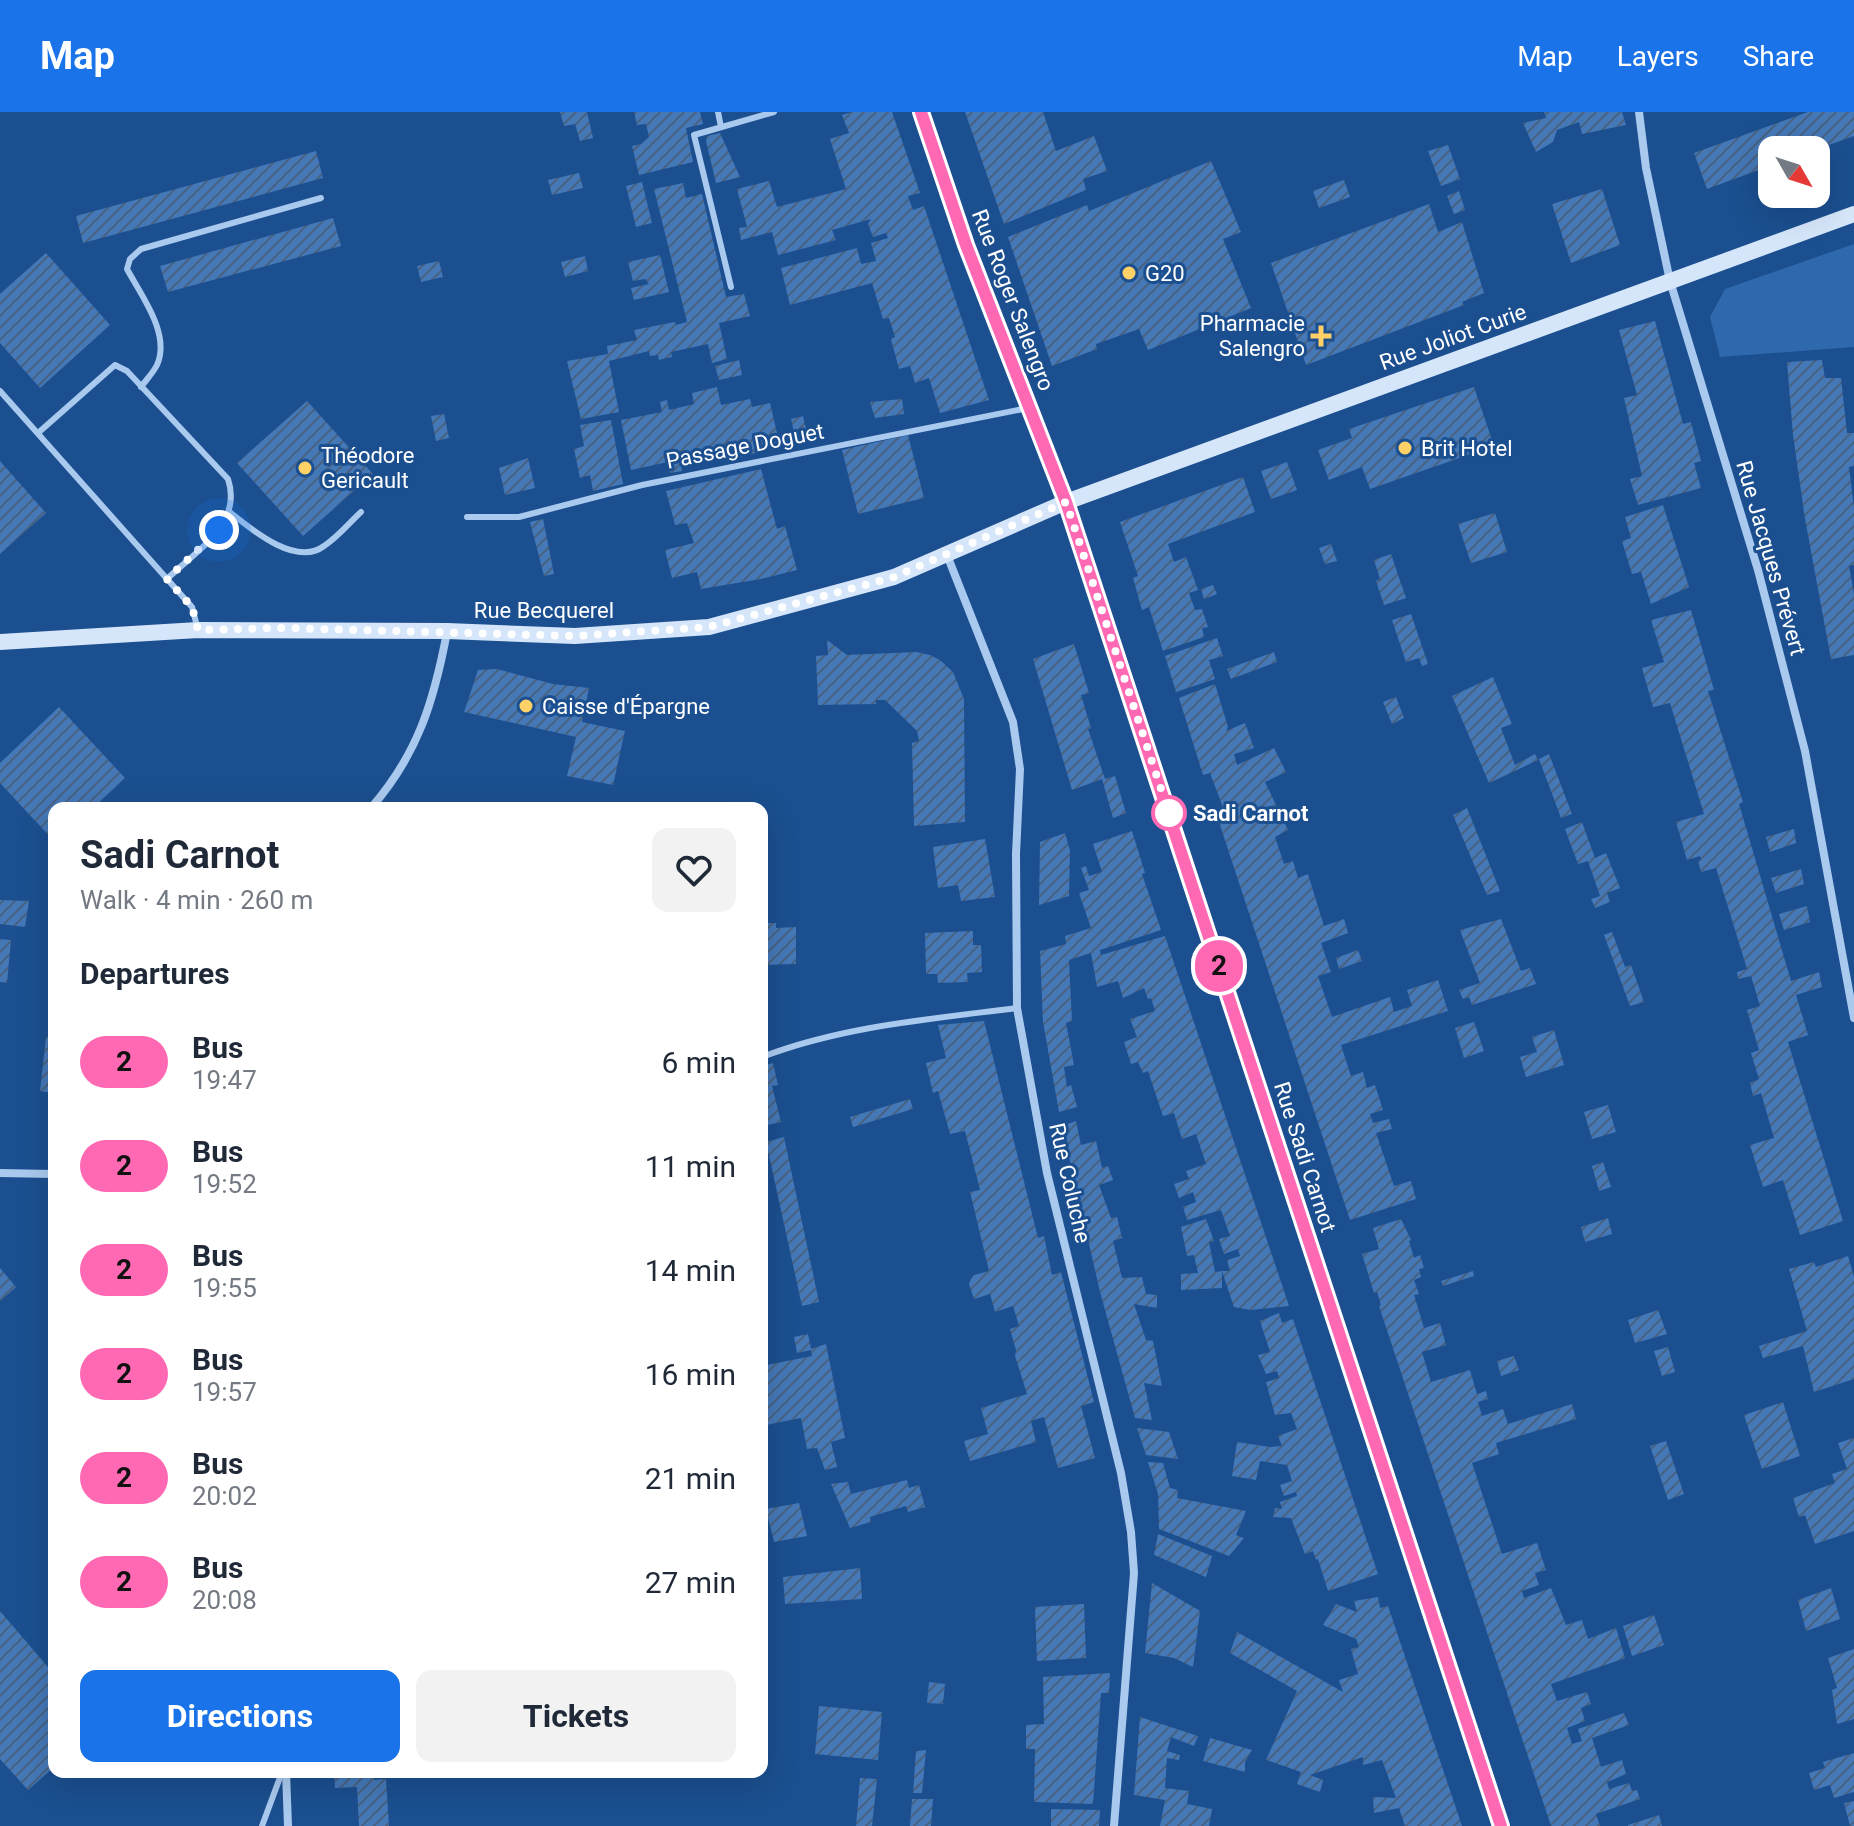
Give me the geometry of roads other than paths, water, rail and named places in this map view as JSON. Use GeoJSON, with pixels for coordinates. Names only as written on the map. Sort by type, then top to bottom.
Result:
{"type":"FeatureCollection","features":[{"type":"Feature","properties":{"kind":"main road","name":"Rue Roger Salengro"},"geometry":{"type":"LineString","coordinates":[[921,112],[966,245],[1066,502]]}},
{"type":"Feature","properties":{"kind":"main road","name":"Rue Joliot Curie"},"geometry":{"type":"LineString","coordinates":[[1066,502],[1854,214]]}},
{"type":"Feature","properties":{"kind":"main road","name":"Rue Becquerel"},"geometry":{"type":"LineString","coordinates":[[0,642],[282,628],[575,636],[709,627],[858,589],[947,555],[1066,502]]}},
{"type":"Feature","properties":{"kind":"main road","name":"Rue Sadi Carnot"},"geometry":{"type":"LineString","coordinates":[[1066,502],[1501,1826]]}},
{"type":"Feature","properties":{"kind":"street","name":"Rue Jacques Prévert"},"geometry":{"type":"LineString","coordinates":[[1639,112],[1646,168],[1670,281],[1758,570],[1805,751],[1854,1018]]}},
{"type":"Feature","properties":{"kind":"street","name":"Rue Coluche"},"geometry":{"type":"LineString","coordinates":[[947,555],[1013,722],[1020,769],[1017,1008],[1047,1173],[1117,1454],[1131,1532],[1134,1573],[1114,1826]]}},
{"type":"Feature","properties":{"kind":"street"},"geometry":{"type":"LineString","coordinates":[[376,802],[410,756],[424,722],[447,631]]}},
{"type":"Feature","properties":{"kind":"street"},"geometry":{"type":"LineString","coordinates":[[0,1173],[48,1174]]}},
{"type":"Feature","properties":{"kind":"street"},"geometry":{"type":"LineString","coordinates":[[284,1778],[288,1826]]}},
{"type":"Feature","properties":{"kind":"lane"},"geometry":{"type":"LineString","coordinates":[[718,112],[721,127]]}},
{"type":"Feature","properties":{"kind":"lane"},"geometry":{"type":"LineString","coordinates":[[731,287],[694,135],[774,112]]}},
{"type":"Feature","properties":{"kind":"lane"},"geometry":{"type":"LineString","coordinates":[[141,387],[157,366],[161,348],[156,325],[127,269],[130,259],[141,249],[321,198]]}},
{"type":"Feature","properties":{"kind":"lane"},"geometry":{"type":"LineString","coordinates":[[38,433],[115,365],[127,371],[228,479],[233,494],[231,513],[219,530],[167,579]]}},
{"type":"Feature","properties":{"kind":"lane"},"geometry":{"type":"LineString","coordinates":[[0,391],[192,607],[198,630]]}},
{"type":"Feature","properties":{"kind":"lane","name":"Passage Doguet"},"geometry":{"type":"LineString","coordinates":[[467,517],[519,517],[642,485],[1031,408]]}},
{"type":"Feature","properties":{"kind":"lane"},"geometry":{"type":"LineString","coordinates":[[231,513],[276,545],[302,552],[322,549],[361,512]]}},
{"type":"Feature","properties":{"kind":"lane"},"geometry":{"type":"LineString","coordinates":[[768,1055],[801,1042],[879,1027],[1017,1008]]}},
{"type":"Feature","properties":{"kind":"lane"},"geometry":{"type":"LineString","coordinates":[[262,1826],[282,1778]]}},
{"type":"Feature","properties":{"kind":"place","name":"G20"},"geometry":{"type":"Point","coordinates":[1129,273]}},
{"type":"Feature","properties":{"kind":"place","name":"Pharmacie Salengro"},"geometry":{"type":"Point","coordinates":[1321,336]}},
{"type":"Feature","properties":{"kind":"place","name":"Brit Hotel"},"geometry":{"type":"Point","coordinates":[1405,448]}},
{"type":"Feature","properties":{"kind":"place","name":"Théodore Gericault"},"geometry":{"type":"Point","coordinates":[305,468]}},
{"type":"Feature","properties":{"kind":"place","name":"Caisse d'Épargne"},"geometry":{"type":"Point","coordinates":[526,706]}},
{"type":"Feature","properties":{"kind":"place","name":"Sadi Carnot"},"geometry":{"type":"Point","coordinates":[1169,813]}}]}
